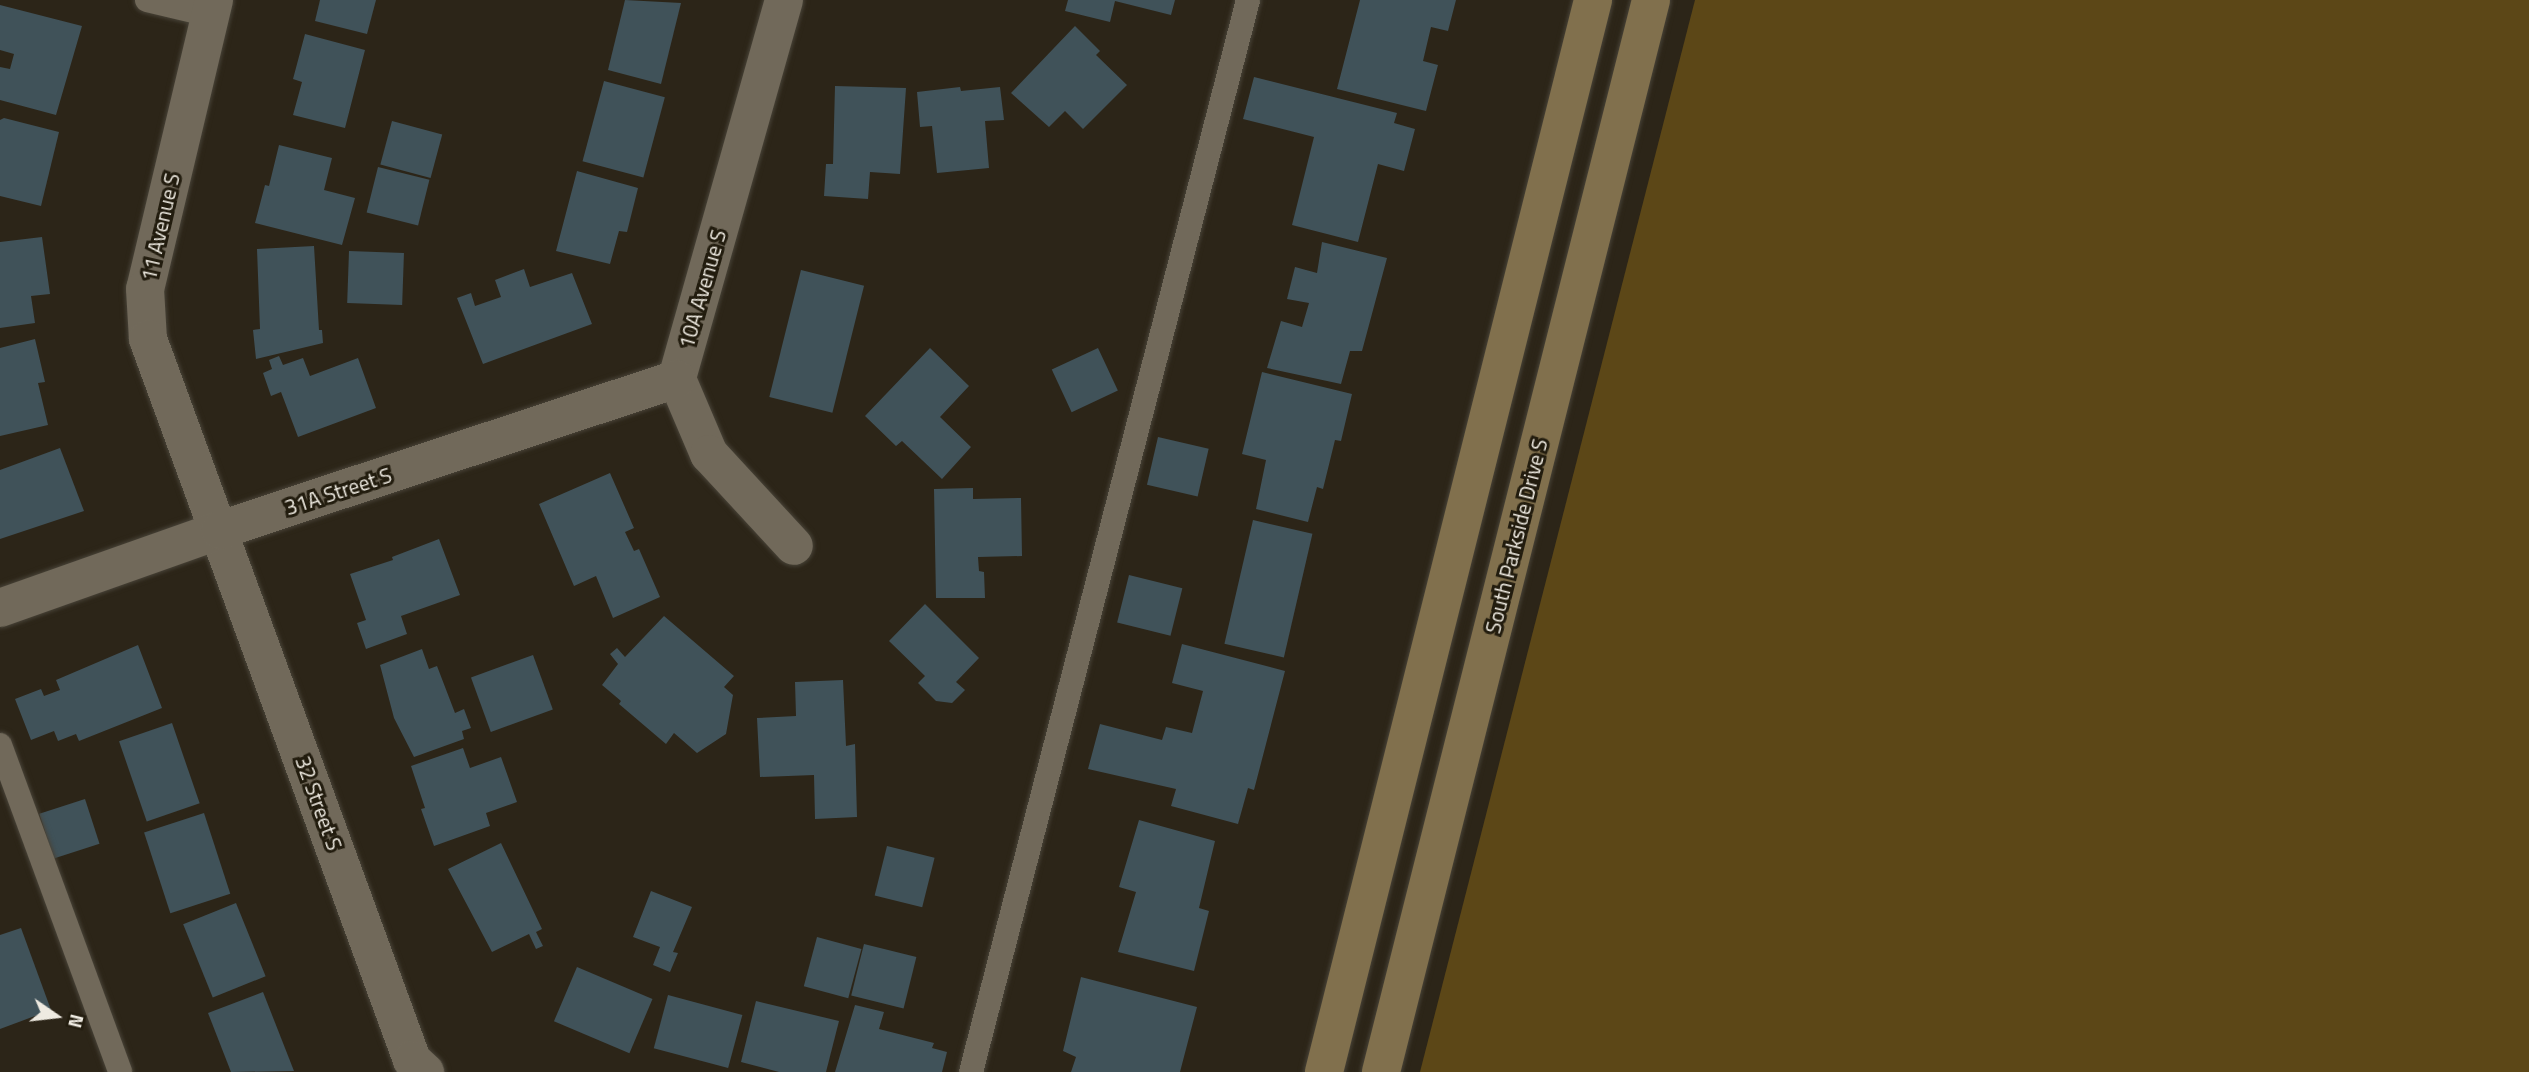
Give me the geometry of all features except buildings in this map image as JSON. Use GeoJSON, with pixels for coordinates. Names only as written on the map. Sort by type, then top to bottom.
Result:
{"type":"FeatureCollection","features":[{"type":"Feature","properties":{"kind":"main road"},"geometry":{"type":"LineString","coordinates":[[1324,1072],[1593,0]]}},
{"type":"Feature","properties":{"kind":"main road","name":"South Parkside Drive S"},"geometry":{"type":"LineString","coordinates":[[1381,1072],[1651,0]]}},
{"type":"Feature","properties":{"kind":"street","name":"10A Avenue S"},"geometry":{"type":"LineString","coordinates":[[677,379],[784,0]]}},
{"type":"Feature","properties":{"kind":"street","name":"11 Avenue S"},"geometry":{"type":"LineString","coordinates":[[212,7],[145,289],[148,339],[220,530]]}},
{"type":"Feature","properties":{"kind":"street","name":"31A Street S"},"geometry":{"type":"LineString","coordinates":[[0,608],[220,530],[677,379]]}},
{"type":"Feature","properties":{"kind":"street"},"geometry":{"type":"LineString","coordinates":[[677,379],[709,454],[794,546]]}},
{"type":"Feature","properties":{"kind":"street","name":"32 Street S"},"geometry":{"type":"LineString","coordinates":[[220,530],[412,1060],[425,1072]]}},
{"type":"Feature","properties":{"kind":"lane"},"geometry":{"type":"LineString","coordinates":[[147,0],[212,7]]}},
{"type":"Feature","properties":{"kind":"lane"},"geometry":{"type":"LineString","coordinates":[[971,1072],[1248,0]]}},
{"type":"Feature","properties":{"kind":"lane"},"geometry":{"type":"LineString","coordinates":[[0,745],[120,1072]]}},
{"type":"Feature","properties":{"kind":"shaded area"},"geometry":{"type":"Polygon","coordinates":[[[1695,0],[2529,0],[2529,1072],[1420,1072],[1695,0]]]}}]}
